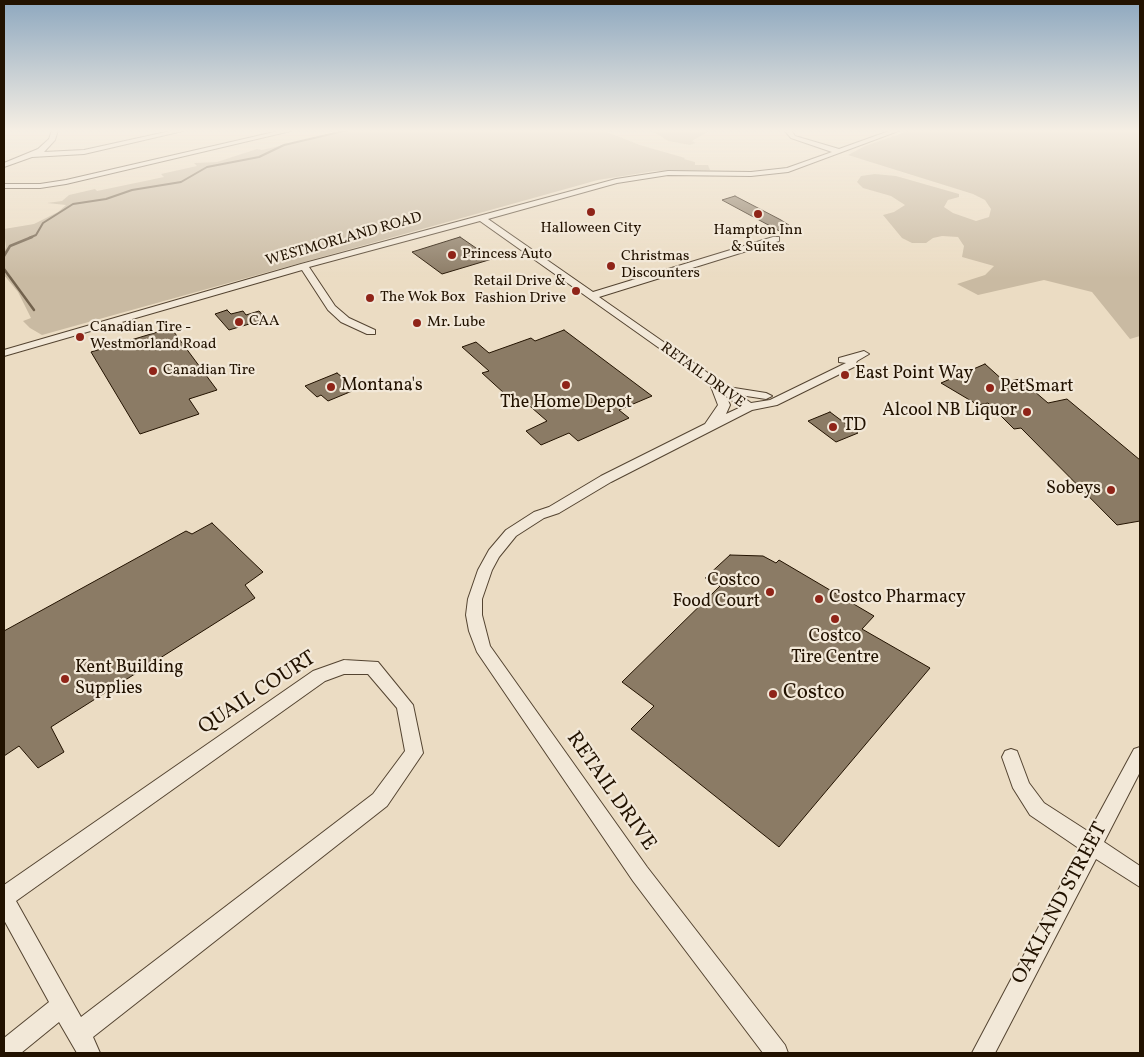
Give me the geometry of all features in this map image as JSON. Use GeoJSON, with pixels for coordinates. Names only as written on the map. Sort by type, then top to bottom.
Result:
{"type":"FeatureCollection","features":[{"type":"Feature","properties":{"kind":"street"},"geometry":{"type":"LineString","coordinates":[[4,186],[31,186],[78,179]]}},
{"type":"Feature","properties":{"kind":"street","name":"WESTMORLAND ROAD"},"geometry":{"type":"LineString","coordinates":[[4,353],[304,266],[620,179]]}},
{"type":"Feature","properties":{"kind":"street"},"geometry":{"type":"LineString","coordinates":[[503,234],[496,220],[512,208]]}},
{"type":"Feature","properties":{"kind":"street","name":"RETAIL DRIVE"},"geometry":{"type":"LineString","coordinates":[[480,217],[714,384],[750,407]]}},
{"type":"Feature","properties":{"kind":"street"},"geometry":{"type":"LineString","coordinates":[[438,229],[475,226],[503,234]]}},
{"type":"Feature","properties":{"kind":"street"},"geometry":{"type":"LineString","coordinates":[[591,296],[776,239]]}},
{"type":"Feature","properties":{"kind":"street"},"geometry":{"type":"LineString","coordinates":[[304,266],[331,308],[345,320],[371,332]]}},
{"type":"Feature","properties":{"kind":"street"},"geometry":{"type":"LineString","coordinates":[[858,357],[850,365],[773,403],[750,407],[766,396],[840,360],[858,357]]}},
{"type":"Feature","properties":{"kind":"street"},"geometry":{"type":"LineString","coordinates":[[714,384],[736,392],[766,396]]}},
{"type":"Feature","properties":{"kind":"street"},"geometry":{"type":"LineString","coordinates":[[706,429],[721,413],[724,404],[714,384]]}},
{"type":"Feature","properties":{"kind":"street","name":"RETAIL DRIVE"},"geometry":{"type":"LineString","coordinates":[[750,407],[606,479],[554,510],[517,538],[507,540],[494,554],[485,570],[475,599],[474,615],[483,648],[640,874],[777,1053]]}},
{"type":"Feature","properties":{"kind":"street","name":"QUAIL COURT"},"geometry":{"type":"LineString","coordinates":[[4,898],[319,676],[344,667],[372,667],[405,705],[414,753],[380,800],[78,1034]]}},
{"type":"Feature","properties":{"kind":"street","name":"OAKLAND STREET"},"geometry":{"type":"LineString","coordinates":[[983,1053],[1140,755]]}},
{"type":"Feature","properties":{"kind":"street"},"geometry":{"type":"LineString","coordinates":[[1011,757],[1022,788],[1031,803],[1045,816],[1140,877]]}},
{"type":"Feature","properties":{"kind":"street"},"geometry":{"type":"LineString","coordinates":[[4,898],[89,1053]]}},
{"type":"Feature","properties":{"kind":"street"},"geometry":{"type":"LineString","coordinates":[[4,1053],[62,1005]]}},
{"type":"Feature","properties":{"kind":"shaded area"},"geometry":{"type":"Polygon","coordinates":[[[153,179],[602,179],[42,335],[23,321],[31,318],[18,292],[4,275],[4,253],[6,247],[4,229],[34,224],[58,212],[66,205],[47,203],[62,201],[69,195],[95,189],[97,191],[153,179]]]}},
{"type":"Feature","properties":{"kind":"shaded area"},"geometry":{"type":"Polygon","coordinates":[[[859,179],[908,179],[959,194],[959,197],[948,200],[944,207],[953,213],[976,221],[989,217],[991,209],[985,200],[973,194],[926,179],[1140,179],[1140,336],[1130,339],[1092,292],[1044,280],[978,295],[957,284],[985,275],[994,266],[962,257],[964,246],[958,237],[942,236],[933,238],[926,243],[912,243],[902,238],[883,215],[894,212],[905,205],[891,196],[863,188],[857,182],[859,179]]]}},
{"type":"Feature","properties":{"kind":"building","name":"Hampton Inn & Suites"},"geometry":{"type":"Polygon","coordinates":[[[735,196],[798,231],[785,234],[722,200],[735,196]]]}},
{"type":"Feature","properties":{"kind":"building","name":"Princess Auto"},"geometry":{"type":"Polygon","coordinates":[[[460,237],[492,259],[442,274],[412,252],[460,237]]]}},
{"type":"Feature","properties":{"kind":"building","name":"CAA"},"geometry":{"type":"Polygon","coordinates":[[[227,310],[231,314],[243,311],[246,315],[259,311],[266,319],[229,330],[215,314],[227,310]]]}},
{"type":"Feature","properties":{"kind":"building","name":"Canadian Tire"},"geometry":{"type":"Polygon","coordinates":[[[171,328],[217,390],[189,399],[199,414],[140,434],[91,352],[171,328]]]}},
{"type":"Feature","properties":{"kind":"building","name":"The Home Depot"},"geometry":{"type":"Polygon","coordinates":[[[564,330],[652,396],[619,410],[629,418],[578,441],[569,433],[541,445],[526,431],[547,421],[524,401],[516,404],[482,373],[489,371],[462,347],[476,342],[489,353],[531,338],[535,341],[564,330]]]}},
{"type":"Feature","properties":{"kind":"building","name":"Sobeys"},"geometry":{"type":"Polygon","coordinates":[[[985,364],[1005,382],[1020,379],[1048,403],[1067,399],[1140,460],[1140,521],[1117,525],[1021,428],[1014,429],[988,403],[978,405],[941,383],[985,364]]]}},
{"type":"Feature","properties":{"kind":"building","name":"Montana's"},"geometry":{"type":"Polygon","coordinates":[[[337,373],[357,389],[328,401],[321,395],[317,397],[305,386],[337,373]]]}},
{"type":"Feature","properties":{"kind":"building","name":"TD"},"geometry":{"type":"Polygon","coordinates":[[[830,412],[858,433],[836,442],[808,421],[830,412]]]}},
{"type":"Feature","properties":{"kind":"building","name":"Kent Building Supplies"},"geometry":{"type":"Polygon","coordinates":[[[212,523],[263,572],[245,585],[255,598],[51,727],[64,752],[38,768],[19,746],[4,756],[4,631],[186,531],[192,534],[212,523]]]}},
{"type":"Feature","properties":{"kind":"building","name":"Costco"},"geometry":{"type":"Polygon","coordinates":[[[730,555],[763,556],[776,563],[779,560],[874,616],[862,629],[930,668],[779,847],[631,729],[654,706],[622,682],[720,586],[705,578],[730,555]]]}},
{"type":"Feature","properties":{"kind":"waterway"},"geometry":{"type":"LineString","coordinates":[[29,238],[36,235],[43,223],[73,204],[106,199],[132,190],[181,182],[186,179]]}},
{"type":"Feature","properties":{"kind":"waterway"},"geometry":{"type":"LineString","coordinates":[[4,256],[10,246],[32,237]]}},
{"type":"Feature","properties":{"kind":"waterway"},"geometry":{"type":"LineString","coordinates":[[4,269],[34,310]]}},
{"type":"Feature","properties":{"kind":"place","name":"Halloween City"},"geometry":{"type":"Point","coordinates":[591,212]}},
{"type":"Feature","properties":{"kind":"place","name":"Hampton Inn & Suites"},"geometry":{"type":"Point","coordinates":[758,214]}},
{"type":"Feature","properties":{"kind":"place","name":"Princess Auto"},"geometry":{"type":"Point","coordinates":[452,255]}},
{"type":"Feature","properties":{"kind":"place","name":"Christmas Discounters"},"geometry":{"type":"Point","coordinates":[611,266]}},
{"type":"Feature","properties":{"kind":"place","name":"Retail Drive & Fashion Drive"},"geometry":{"type":"Point","coordinates":[576,291]}},
{"type":"Feature","properties":{"kind":"place","name":"The Wok Box"},"geometry":{"type":"Point","coordinates":[370,298]}},
{"type":"Feature","properties":{"kind":"place","name":"CAA"},"geometry":{"type":"Point","coordinates":[239,322]}},
{"type":"Feature","properties":{"kind":"place","name":"Mr. Lube"},"geometry":{"type":"Point","coordinates":[417,323]}},
{"type":"Feature","properties":{"kind":"place","name":"Canadian Tire - Westmorland Road"},"geometry":{"type":"Point","coordinates":[80,337]}},
{"type":"Feature","properties":{"kind":"place","name":"Canadian Tire"},"geometry":{"type":"Point","coordinates":[153,371]}},
{"type":"Feature","properties":{"kind":"place","name":"East Point Way"},"geometry":{"type":"Point","coordinates":[845,375]}},
{"type":"Feature","properties":{"kind":"place","name":"The Home Depot"},"geometry":{"type":"Point","coordinates":[566,385]}},
{"type":"Feature","properties":{"kind":"place","name":"Montana's"},"geometry":{"type":"Point","coordinates":[331,387]}},
{"type":"Feature","properties":{"kind":"place","name":"PetSmart"},"geometry":{"type":"Point","coordinates":[990,388]}},
{"type":"Feature","properties":{"kind":"place","name":"Alcool NB Liquor"},"geometry":{"type":"Point","coordinates":[1027,412]}},
{"type":"Feature","properties":{"kind":"place","name":"TD"},"geometry":{"type":"Point","coordinates":[833,427]}},
{"type":"Feature","properties":{"kind":"place","name":"Sobeys"},"geometry":{"type":"Point","coordinates":[1111,490]}},
{"type":"Feature","properties":{"kind":"place","name":"Costco Food Court"},"geometry":{"type":"Point","coordinates":[770,592]}},
{"type":"Feature","properties":{"kind":"place","name":"Costco Pharmacy"},"geometry":{"type":"Point","coordinates":[819,599]}},
{"type":"Feature","properties":{"kind":"place","name":"Costco Tire Centre"},"geometry":{"type":"Point","coordinates":[835,619]}},
{"type":"Feature","properties":{"kind":"place","name":"Kent Building Supplies"},"geometry":{"type":"Point","coordinates":[65,679]}},
{"type":"Feature","properties":{"kind":"place","name":"Costco"},"geometry":{"type":"Point","coordinates":[773,694]}}]}
